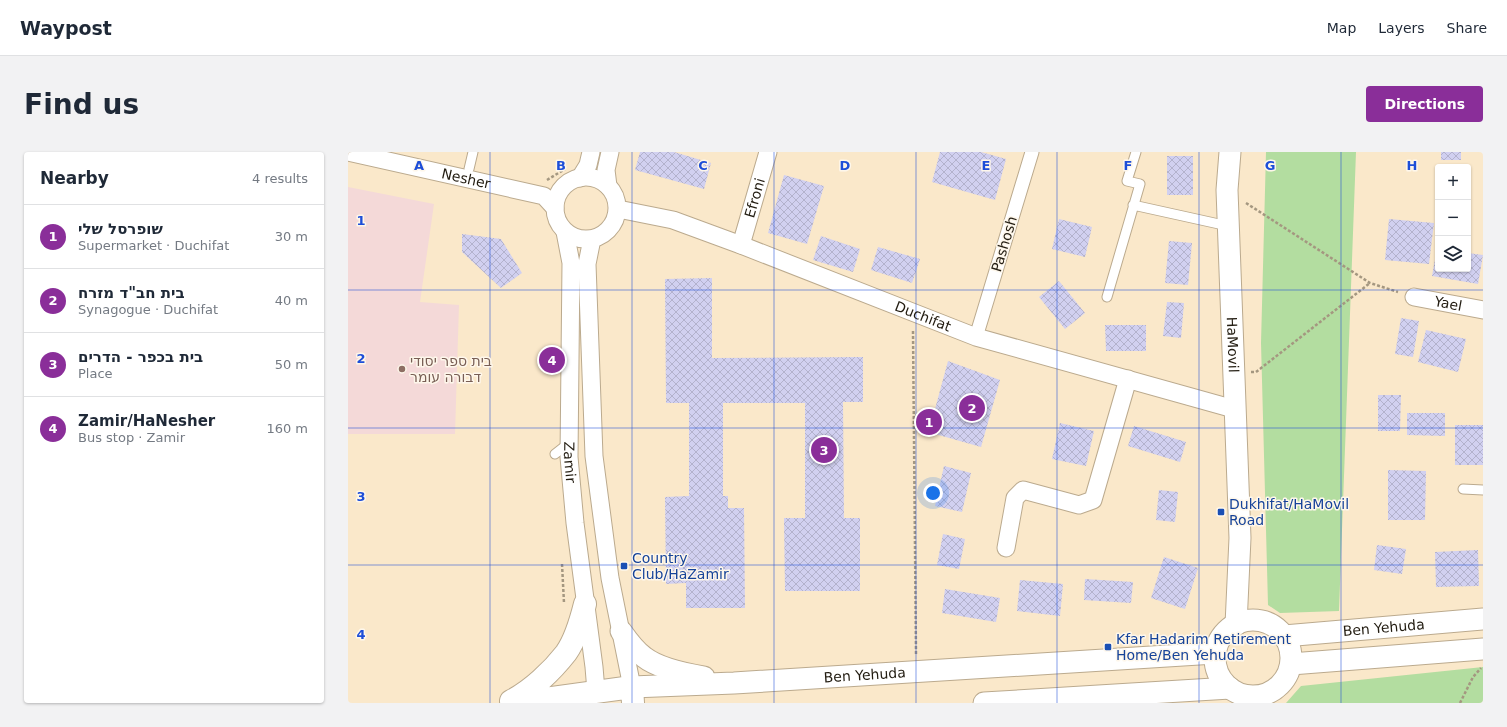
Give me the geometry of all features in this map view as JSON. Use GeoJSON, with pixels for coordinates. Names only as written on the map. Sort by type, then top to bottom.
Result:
{"type":"FeatureCollection","features":[{"type":"Feature","properties":{"kind":"main road"},"geometry":{"type":"LineString","coordinates":[[507,703],[533,687],[567,652],[580,622],[585,604]]}},
{"type":"Feature","properties":{"kind":"main road","name":"Ben Yehuda"},"geometry":{"type":"LineString","coordinates":[[516,703],[632,695]]}},
{"type":"Feature","properties":{"kind":"street","name":"Nesher"},"geometry":{"type":"LineString","coordinates":[[348,152],[544,196],[555,208]]}},
{"type":"Feature","properties":{"kind":"street","name":"Nesher"},"geometry":{"type":"LineString","coordinates":[[394,152],[546,186],[572,181]]}},
{"type":"Feature","properties":{"kind":"street"},"geometry":{"type":"LineString","coordinates":[[572,181],[584,177],[594,178],[604,182],[611,189],[616,199],[618,209],[616,219],[610,228],[602,235],[592,239],[573,237],[565,232],[558,223],[555,214],[558,193],[588,165],[591,152]]}},
{"type":"Feature","properties":{"kind":"street"},"geometry":{"type":"LineString","coordinates":[[608,186],[606,170],[610,152]]}},
{"type":"Feature","properties":{"kind":"street","name":"Efroni"},"geometry":{"type":"LineString","coordinates":[[741,245],[768,152]]}},
{"type":"Feature","properties":{"kind":"street","name":"Pashosh"},"geometry":{"type":"LineString","coordinates":[[976,337],[1032,152]]}},
{"type":"Feature","properties":{"kind":"street","name":"HaMovil"},"geometry":{"type":"LineString","coordinates":[[1230,152],[1227,190],[1228,226],[1234,409],[1245,623]]}},
{"type":"Feature","properties":{"kind":"street","name":"Duchifat"},"geometry":{"type":"LineString","coordinates":[[618,209],[673,220],[976,337],[1234,409]]}},
{"type":"Feature","properties":{"kind":"street","name":"Zamir"},"geometry":{"type":"LineString","coordinates":[[565,232],[571,263],[569,443],[575,523],[597,697]]}},
{"type":"Feature","properties":{"kind":"street","name":"Zamir"},"geometry":{"type":"LineString","coordinates":[[592,239],[587,264],[594,456],[610,578],[632,695]]}},
{"type":"Feature","properties":{"kind":"street","name":"Yael"},"geometry":{"type":"LineString","coordinates":[[1414,298],[1483,310]]}},
{"type":"Feature","properties":{"kind":"street"},"geometry":{"type":"LineString","coordinates":[[1006,548],[1015,498],[1023,490],[1079,505],[1093,500],[1128,379]]}},
{"type":"Feature","properties":{"kind":"street","name":"Ben Yehuda"},"geometry":{"type":"LineString","coordinates":[[1284,636],[1483,619]]}},
{"type":"Feature","properties":{"kind":"street"},"geometry":{"type":"LineString","coordinates":[[984,703],[1240,695],[1267,698],[1286,676],[1290,664],[1291,654],[1284,636],[1276,628],[1266,623],[1245,623],[1226,632],[1219,642],[1215,663],[1218,672],[1223,681],[1240,695]]}},
{"type":"Feature","properties":{"kind":"street"},"geometry":{"type":"LineString","coordinates":[[621,631],[632,647],[645,658],[663,667],[697,676],[734,683]]}},
{"type":"Feature","properties":{"kind":"street","name":"Ben Yehuda"},"geometry":{"type":"LineString","coordinates":[[1290,664],[1483,649]]}},
{"type":"Feature","properties":{"kind":"street","name":"Ben Yehuda"},"geometry":{"type":"LineString","coordinates":[[632,695],[734,683],[1216,653]]}},
{"type":"Feature","properties":{"kind":"lane"},"geometry":{"type":"LineString","coordinates":[[469,169],[472,152]]}},
{"type":"Feature","properties":{"kind":"lane"},"geometry":{"type":"LineString","coordinates":[[1107,297],[1140,184],[1127,181],[1136,152]]}},
{"type":"Feature","properties":{"kind":"lane"},"geometry":{"type":"LineString","coordinates":[[1133,205],[1228,226]]}},
{"type":"Feature","properties":{"kind":"lane"},"geometry":{"type":"LineString","coordinates":[[555,454],[569,443]]}},
{"type":"Feature","properties":{"kind":"lane"},"geometry":{"type":"LineString","coordinates":[[1463,489],[1483,490]]}},
{"type":"Feature","properties":{"kind":"path"},"geometry":{"type":"LineString","coordinates":[[1227,190],[1370,283],[1414,298]]}},
{"type":"Feature","properties":{"kind":"path"},"geometry":{"type":"LineString","coordinates":[[1233,372],[1256,372],[1370,283]]}},
{"type":"Feature","properties":{"kind":"path"},"geometry":{"type":"LineString","coordinates":[[912,312],[917,672]]}},
{"type":"Feature","properties":{"kind":"path"},"geometry":{"type":"LineString","coordinates":[[1460,703],[1473,677],[1483,666]]}},
{"type":"Feature","properties":{"kind":"shaded area","name":"בית ספר יסודי דבורה עומר"},"geometry":{"type":"Polygon","coordinates":[[[348,187],[434,204],[420,302],[459,305],[455,434],[348,434],[348,187]]]}},
{"type":"Feature","properties":{"kind":"green space"},"geometry":{"type":"Polygon","coordinates":[[[1266,152],[1356,152],[1339,611],[1280,613],[1268,605],[1261,343],[1266,152]]]}},
{"type":"Feature","properties":{"kind":"green space"},"geometry":{"type":"Polygon","coordinates":[[[1483,667],[1483,703],[1286,703],[1301,686],[1483,667]]]}},
{"type":"Feature","properties":{"kind":"building"},"geometry":{"type":"Polygon","coordinates":[[[640,152],[674,152],[711,163],[704,189],[635,170],[640,152]]]}},
{"type":"Feature","properties":{"kind":"building"},"geometry":{"type":"Polygon","coordinates":[[[940,152],[981,152],[1006,159],[995,200],[932,182],[940,152]]]}},
{"type":"Feature","properties":{"kind":"building"},"geometry":{"type":"Polygon","coordinates":[[[1441,152],[1461,152],[1461,160],[1441,160],[1441,152]]]}},
{"type":"Feature","properties":{"kind":"building"},"geometry":{"type":"Polygon","coordinates":[[[1167,156],[1193,156],[1193,195],[1167,195],[1167,156]]]}},
{"type":"Feature","properties":{"kind":"building"},"geometry":{"type":"Polygon","coordinates":[[[784,175],[824,186],[807,244],[768,233],[784,175]]]}},
{"type":"Feature","properties":{"kind":"building"},"geometry":{"type":"Polygon","coordinates":[[[1059,219],[1092,227],[1085,257],[1052,249],[1059,219]]]}},
{"type":"Feature","properties":{"kind":"building"},"geometry":{"type":"Polygon","coordinates":[[[1389,219],[1434,223],[1429,264],[1385,260],[1389,219]]]}},
{"type":"Feature","properties":{"kind":"building"},"geometry":{"type":"Polygon","coordinates":[[[462,234],[501,239],[522,273],[501,288],[462,252],[462,234]]]}},
{"type":"Feature","properties":{"kind":"building"},"geometry":{"type":"Polygon","coordinates":[[[821,236],[860,249],[853,272],[813,260],[821,236]]]}},
{"type":"Feature","properties":{"kind":"building"},"geometry":{"type":"Polygon","coordinates":[[[1169,241],[1192,243],[1188,285],[1165,283],[1169,241]]]}},
{"type":"Feature","properties":{"kind":"building"},"geometry":{"type":"Polygon","coordinates":[[[878,247],[920,259],[912,283],[871,270],[878,247]]]}},
{"type":"Feature","properties":{"kind":"building"},"geometry":{"type":"Polygon","coordinates":[[[1471,253],[1483,255],[1478,284],[1432,276],[1435,260],[1435,272],[1471,272],[1471,253]]]}},
{"type":"Feature","properties":{"kind":"building"},"geometry":{"type":"Polygon","coordinates":[[[712,278],[712,358],[863,357],[863,402],[843,402],[844,518],[860,518],[860,591],[785,591],[784,518],[805,518],[805,403],[723,403],[723,496],[728,496],[728,508],[744,508],[745,608],[686,608],[686,583],[666,584],[665,497],[689,496],[689,403],[666,403],[665,279],[712,278]]]}},
{"type":"Feature","properties":{"kind":"building"},"geometry":{"type":"Polygon","coordinates":[[[1059,281],[1085,313],[1065,329],[1039,297],[1059,281]]]}},
{"type":"Feature","properties":{"kind":"building"},"geometry":{"type":"Polygon","coordinates":[[[1167,302],[1184,303],[1181,338],[1163,336],[1167,302]]]}},
{"type":"Feature","properties":{"kind":"building"},"geometry":{"type":"Polygon","coordinates":[[[1401,318],[1419,321],[1413,357],[1395,354],[1401,318]]]}},
{"type":"Feature","properties":{"kind":"building"},"geometry":{"type":"Polygon","coordinates":[[[1105,325],[1146,325],[1146,351],[1106,351],[1105,325]]]}},
{"type":"Feature","properties":{"kind":"building"},"geometry":{"type":"Polygon","coordinates":[[[1426,330],[1466,339],[1458,372],[1418,362],[1426,330]]]}},
{"type":"Feature","properties":{"kind":"building"},"geometry":{"type":"Polygon","coordinates":[[[948,361],[1000,380],[981,447],[921,430],[928,408],[935,409],[948,361]]]}},
{"type":"Feature","properties":{"kind":"building"},"geometry":{"type":"Polygon","coordinates":[[[1378,395],[1401,395],[1400,431],[1378,431],[1378,395]]]}},
{"type":"Feature","properties":{"kind":"building"},"geometry":{"type":"Polygon","coordinates":[[[1407,413],[1445,413],[1445,436],[1407,435],[1407,413]]]}},
{"type":"Feature","properties":{"kind":"building"},"geometry":{"type":"Polygon","coordinates":[[[1060,423],[1094,431],[1086,466],[1052,459],[1060,423]]]}},
{"type":"Feature","properties":{"kind":"building"},"geometry":{"type":"Polygon","coordinates":[[[1455,425],[1483,425],[1483,465],[1455,465],[1455,425]]]}},
{"type":"Feature","properties":{"kind":"building"},"geometry":{"type":"Polygon","coordinates":[[[1134,426],[1186,442],[1180,462],[1128,446],[1134,426]]]}},
{"type":"Feature","properties":{"kind":"building"},"geometry":{"type":"Polygon","coordinates":[[[944,466],[971,473],[962,512],[935,506],[944,466]]]}},
{"type":"Feature","properties":{"kind":"building"},"geometry":{"type":"Polygon","coordinates":[[[1388,470],[1426,471],[1425,520],[1388,520],[1388,470]]]}},
{"type":"Feature","properties":{"kind":"building"},"geometry":{"type":"Polygon","coordinates":[[[1159,490],[1178,492],[1175,522],[1156,520],[1159,490]]]}},
{"type":"Feature","properties":{"kind":"building"},"geometry":{"type":"Polygon","coordinates":[[[943,534],[965,539],[959,569],[937,565],[943,534]]]}},
{"type":"Feature","properties":{"kind":"building"},"geometry":{"type":"Polygon","coordinates":[[[1377,545],[1406,549],[1402,574],[1374,570],[1377,545]]]}},
{"type":"Feature","properties":{"kind":"building"},"geometry":{"type":"Polygon","coordinates":[[[1478,550],[1479,586],[1436,587],[1435,552],[1478,550]]]}},
{"type":"Feature","properties":{"kind":"building"},"geometry":{"type":"Polygon","coordinates":[[[1164,557],[1198,568],[1185,609],[1151,598],[1164,557]]]}},
{"type":"Feature","properties":{"kind":"building"},"geometry":{"type":"Polygon","coordinates":[[[1085,579],[1133,582],[1131,603],[1084,600],[1085,579]]]}},
{"type":"Feature","properties":{"kind":"building"},"geometry":{"type":"Polygon","coordinates":[[[1020,580],[1063,584],[1060,616],[1017,611],[1020,580]]]}},
{"type":"Feature","properties":{"kind":"building"},"geometry":{"type":"Polygon","coordinates":[[[945,589],[1000,598],[996,622],[942,613],[945,589]]]}},
{"type":"Feature","properties":{"kind":"place","name":"Zamir/HaNesher"},"geometry":{"type":"Point","coordinates":[552,360]}},
{"type":"Feature","properties":{"kind":"place","name":"בית ספר יסודי דבורה עומר"},"geometry":{"type":"Point","coordinates":[402,369]}},
{"type":"Feature","properties":{"kind":"place","name":"בית חב\"ד מזרח"},"geometry":{"type":"Point","coordinates":[972,408]}},
{"type":"Feature","properties":{"kind":"place","name":"שופרסל שלי"},"geometry":{"type":"Point","coordinates":[929,422]}},
{"type":"Feature","properties":{"kind":"place","name":"בית בכפר - הדרים"},"geometry":{"type":"Point","coordinates":[824,450]}},
{"type":"Feature","properties":{"kind":"place","name":"Dukhifat/HaMovil Road"},"geometry":{"type":"Point","coordinates":[1221,512]}},
{"type":"Feature","properties":{"kind":"place","name":"Country Club/HaZamir"},"geometry":{"type":"Point","coordinates":[624,566]}},
{"type":"Feature","properties":{"kind":"place","name":"Kfar Hadarim Retirement Home/Ben Yehuda"},"geometry":{"type":"Point","coordinates":[1108,647]}}]}
